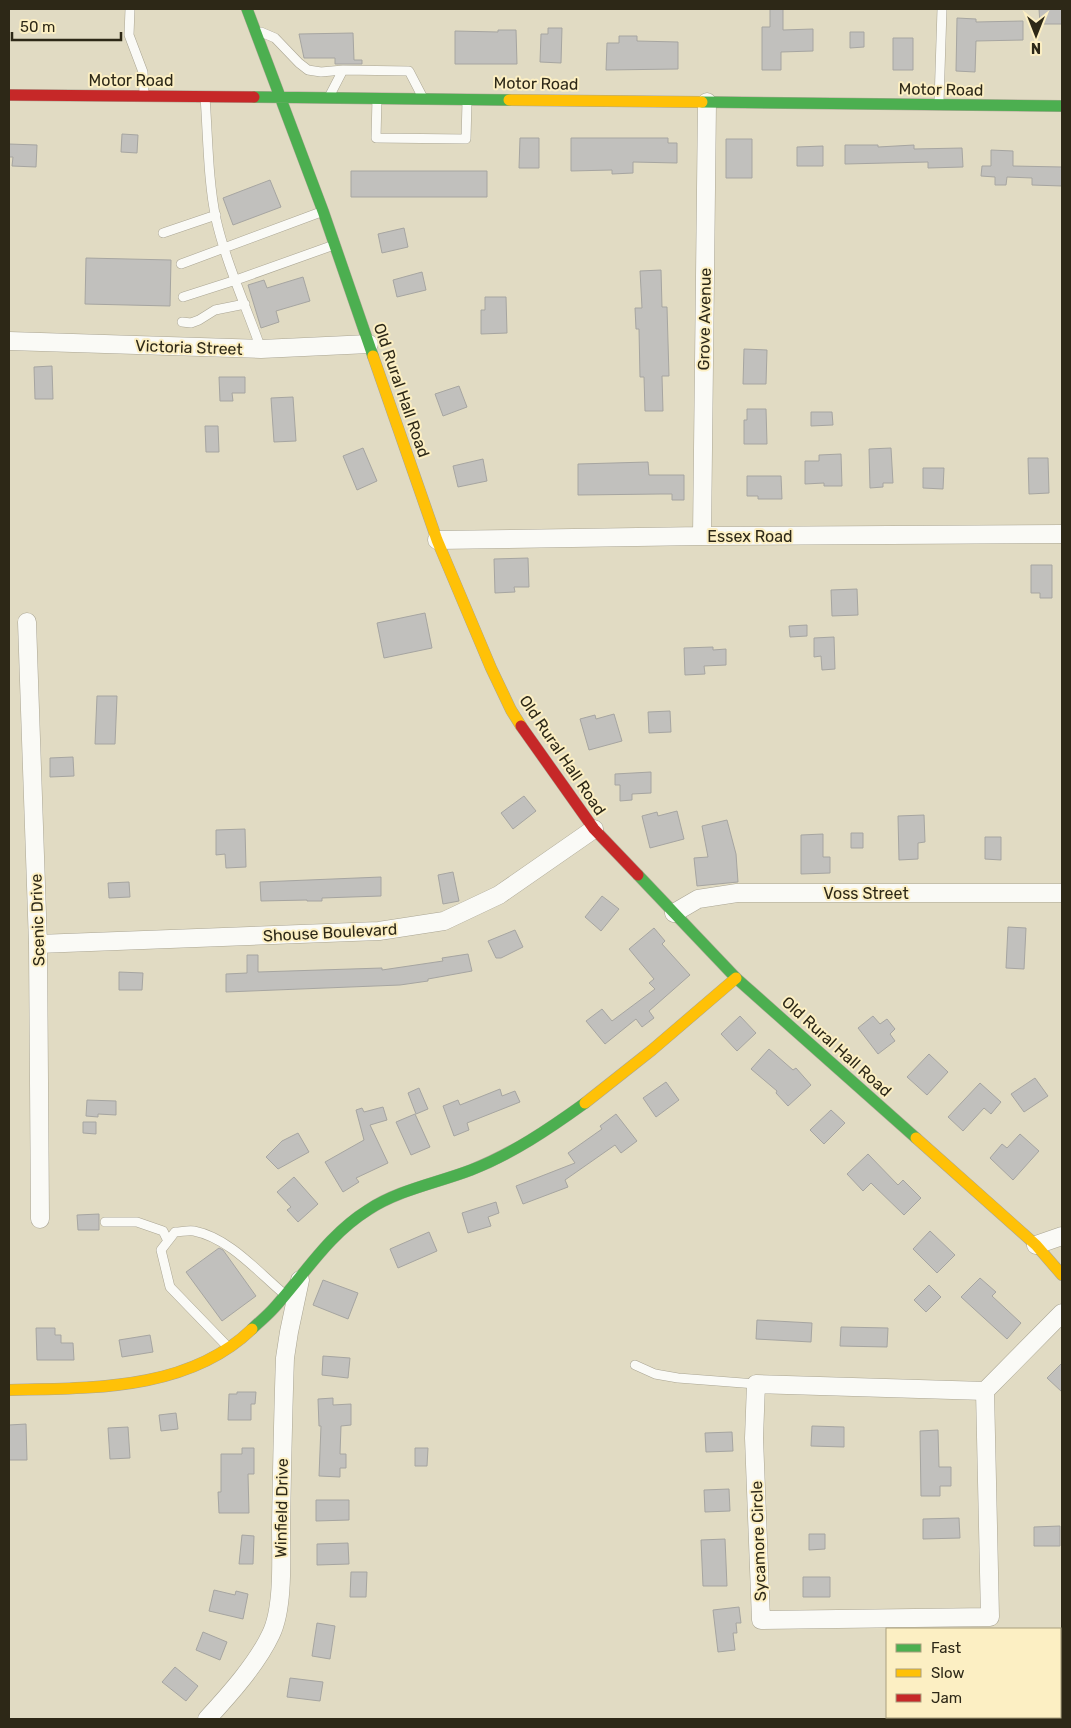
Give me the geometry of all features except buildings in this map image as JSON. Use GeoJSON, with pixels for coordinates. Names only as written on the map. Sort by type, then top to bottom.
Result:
{"type":"FeatureCollection","features":[{"type":"Feature","properties":{"kind":"main road","name":"Old Rural Hall Road"},"geometry":{"type":"LineString","coordinates":[[247,9],[324,212],[437,540],[491,668],[511,710],[532,744],[594,828],[736,978],[1036,1245],[1062,1275]]}},
{"type":"Feature","properties":{"kind":"main road","name":"Motor Road"},"geometry":{"type":"LineString","coordinates":[[9,95],[1062,106]]}},
{"type":"Feature","properties":{"kind":"main road"},"geometry":{"type":"LineString","coordinates":[[9,1390],[101,1387],[140,1383],[166,1377],[191,1368],[228,1348],[272,1311],[324,1246],[348,1224],[370,1208],[394,1197],[463,1173],[499,1157],[534,1138],[567,1117],[615,1080],[736,978]]}},
{"type":"Feature","properties":{"kind":"street","name":"Grove Avenue"},"geometry":{"type":"LineString","coordinates":[[702,536],[707,102]]}},
{"type":"Feature","properties":{"kind":"street","name":"Victoria Street"},"geometry":{"type":"LineString","coordinates":[[9,342],[261,349],[369,344]]}},
{"type":"Feature","properties":{"kind":"street","name":"Essex Road"},"geometry":{"type":"LineString","coordinates":[[437,540],[1062,534]]}},
{"type":"Feature","properties":{"kind":"street","name":"Scenic Drive"},"geometry":{"type":"LineString","coordinates":[[26,622],[38,944],[40,1219]]}},
{"type":"Feature","properties":{"kind":"street","name":"Shouse Boulevard"},"geometry":{"type":"LineString","coordinates":[[38,944],[379,931],[444,921],[499,896],[594,828]]}},
{"type":"Feature","properties":{"kind":"street","name":"Voss Street"},"geometry":{"type":"LineString","coordinates":[[674,913],[698,899],[736,893],[1062,893]]}},
{"type":"Feature","properties":{"kind":"street"},"geometry":{"type":"LineString","coordinates":[[1036,1245],[1062,1236]]}},
{"type":"Feature","properties":{"kind":"street","name":"Winfield Drive"},"geometry":{"type":"LineString","coordinates":[[207,1719],[253,1663],[271,1635],[275,1623],[280,1569],[285,1358],[288,1332],[302,1275]]}},
{"type":"Feature","properties":{"kind":"street"},"geometry":{"type":"LineString","coordinates":[[756,1384],[985,1391],[1062,1313]]}},
{"type":"Feature","properties":{"kind":"street","name":"Sycamore Circle"},"geometry":{"type":"LineString","coordinates":[[756,1384],[754,1438],[760,1620],[990,1617],[985,1391]]}},
{"type":"Feature","properties":{"kind":"lane"},"geometry":{"type":"LineString","coordinates":[[130,9],[129,35],[143,72],[144,96]]}},
{"type":"Feature","properties":{"kind":"lane"},"geometry":{"type":"LineString","coordinates":[[938,105],[942,9]]}},
{"type":"Feature","properties":{"kind":"lane"},"geometry":{"type":"LineString","coordinates":[[254,29],[275,38],[308,70],[321,72],[409,70],[423,98]]}},
{"type":"Feature","properties":{"kind":"lane"},"geometry":{"type":"LineString","coordinates":[[329,97],[343,70]]}},
{"type":"Feature","properties":{"kind":"lane"},"geometry":{"type":"LineString","coordinates":[[205,96],[211,184],[216,215],[225,248],[261,349]]}},
{"type":"Feature","properties":{"kind":"lane"},"geometry":{"type":"LineString","coordinates":[[377,98],[376,138],[466,139],[468,99]]}},
{"type":"Feature","properties":{"kind":"lane"},"geometry":{"type":"LineString","coordinates":[[181,264],[324,212]]}},
{"type":"Feature","properties":{"kind":"lane"},"geometry":{"type":"LineString","coordinates":[[163,233],[216,215]]}},
{"type":"Feature","properties":{"kind":"lane"},"geometry":{"type":"LineString","coordinates":[[183,296],[236,280],[335,245]]}},
{"type":"Feature","properties":{"kind":"lane"},"geometry":{"type":"LineString","coordinates":[[182,322],[199,320],[215,310],[245,304]]}},
{"type":"Feature","properties":{"kind":"lane"},"geometry":{"type":"LineString","coordinates":[[105,1222],[138,1222],[163,1231],[168,1240]]}},
{"type":"Feature","properties":{"kind":"lane"},"geometry":{"type":"LineString","coordinates":[[228,1348],[170,1287],[161,1250],[175,1232],[194,1231],[232,1248],[285,1295]]}},
{"type":"Feature","properties":{"kind":"lane"},"geometry":{"type":"LineString","coordinates":[[635,1365],[656,1374],[678,1378],[756,1384]]}},
{"type":"Feature","properties":{"kind":"traffic: fast"},"geometry":{"type":"LineString","coordinates":[[247,9],[323,211],[373,356]]}},
{"type":"Feature","properties":{"kind":"traffic: fast"},"geometry":{"type":"LineString","coordinates":[[254,97],[509,100]]}},
{"type":"Feature","properties":{"kind":"traffic: fast"},"geometry":{"type":"LineString","coordinates":[[702,102],[1062,106]]}},
{"type":"Feature","properties":{"kind":"traffic: fast"},"geometry":{"type":"LineString","coordinates":[[638,875],[736,978],[916,1138]]}},
{"type":"Feature","properties":{"kind":"traffic: fast"},"geometry":{"type":"LineString","coordinates":[[252,1329],[274,1308],[329,1243],[368,1210],[392,1197],[486,1164],[516,1149],[585,1103]]}},
{"type":"Feature","properties":{"kind":"traffic: slow"},"geometry":{"type":"LineString","coordinates":[[509,100],[702,102]]}},
{"type":"Feature","properties":{"kind":"traffic: slow"},"geometry":{"type":"LineString","coordinates":[[373,356],[437,540],[491,668],[511,710],[521,726]]}},
{"type":"Feature","properties":{"kind":"traffic: slow"},"geometry":{"type":"LineString","coordinates":[[585,1103],[652,1050],[736,978]]}},
{"type":"Feature","properties":{"kind":"traffic: slow"},"geometry":{"type":"LineString","coordinates":[[916,1138],[1036,1245],[1062,1275]]}},
{"type":"Feature","properties":{"kind":"traffic: slow"},"geometry":{"type":"LineString","coordinates":[[9,1390],[105,1386],[169,1375],[199,1364],[227,1349],[252,1329]]}},
{"type":"Feature","properties":{"kind":"traffic: jam"},"geometry":{"type":"LineString","coordinates":[[9,95],[254,97]]}},
{"type":"Feature","properties":{"kind":"traffic: jam"},"geometry":{"type":"LineString","coordinates":[[521,726],[594,829],[638,875]]}}]}
